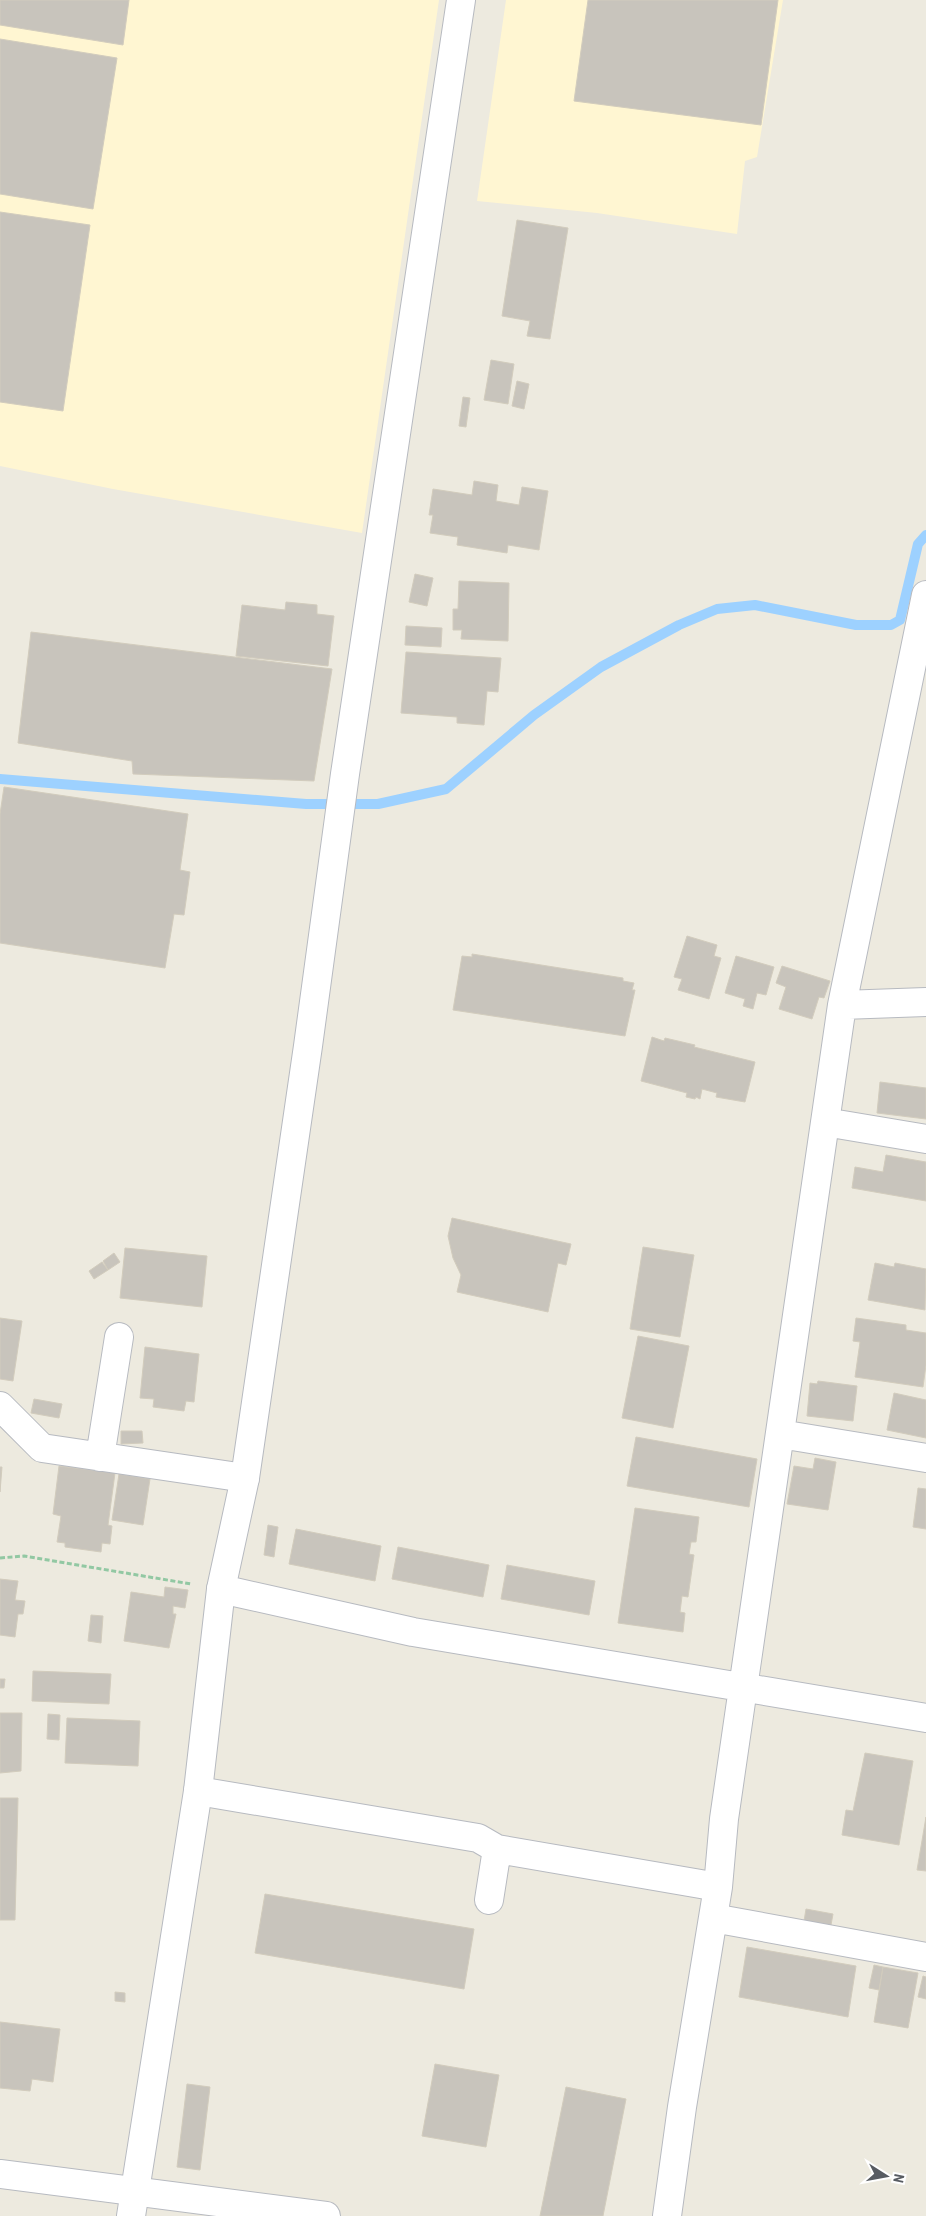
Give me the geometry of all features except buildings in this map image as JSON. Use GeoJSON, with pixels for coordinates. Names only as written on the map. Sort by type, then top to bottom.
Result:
{"type":"FeatureCollection","features":[{"type":"Feature","properties":{"kind":"street"},"geometry":{"type":"LineString","coordinates":[[133,2204],[198,1791],[221,1589],[245,1478],[307,1056],[345,774],[460,0]]}},
{"type":"Feature","properties":{"kind":"street"},"geometry":{"type":"LineString","coordinates":[[667,2216],[682,2107],[718,1887],[724,1819],[842,1005],[926,595]]}},
{"type":"Feature","properties":{"kind":"street"},"geometry":{"type":"LineString","coordinates":[[842,1005],[926,1002]]}},
{"type":"Feature","properties":{"kind":"street"},"geometry":{"type":"LineString","coordinates":[[825,1122],[926,1139]]}},
{"type":"Feature","properties":{"kind":"street"},"geometry":{"type":"LineString","coordinates":[[100,1457],[120,1338]]}},
{"type":"Feature","properties":{"kind":"street"},"geometry":{"type":"LineString","coordinates":[[0,1406],[42,1448],[245,1478]]}},
{"type":"Feature","properties":{"kind":"street"},"geometry":{"type":"LineString","coordinates":[[780,1434],[926,1458]]}},
{"type":"Feature","properties":{"kind":"street"},"geometry":{"type":"LineString","coordinates":[[221,1589],[413,1632],[926,1718]]}},
{"type":"Feature","properties":{"kind":"street"},"geometry":{"type":"LineString","coordinates":[[198,1791],[478,1838],[497,1849],[718,1887]]}},
{"type":"Feature","properties":{"kind":"street"},"geometry":{"type":"LineString","coordinates":[[489,1900],[497,1849]]}},
{"type":"Feature","properties":{"kind":"street"},"geometry":{"type":"LineString","coordinates":[[713,1918],[926,1957]]}},
{"type":"Feature","properties":{"kind":"street"},"geometry":{"type":"LineString","coordinates":[[0,2174],[133,2204],[326,2216]]}},
{"type":"Feature","properties":{"kind":"path"},"geometry":{"type":"LineString","coordinates":[[0,1558],[24,1556],[221,1589]]}},
{"type":"Feature","properties":{"kind":"shaded area"},"geometry":{"type":"Polygon","coordinates":[[[0,0],[439,0],[362,533],[113,489],[0,466],[0,0]]]}},
{"type":"Feature","properties":{"kind":"shaded area"},"geometry":{"type":"Polygon","coordinates":[[[506,0],[783,0],[757,157],[745,161],[737,234],[597,213],[477,201],[506,0]]]}},
{"type":"Feature","properties":{"kind":"waterway"},"geometry":{"type":"LineString","coordinates":[[0,779],[306,804],[378,804],[446,789],[534,715],[601,667],[679,625],[717,609],[755,605],[856,625],[891,625],[900,620],[918,544],[926,535]]}}]}
